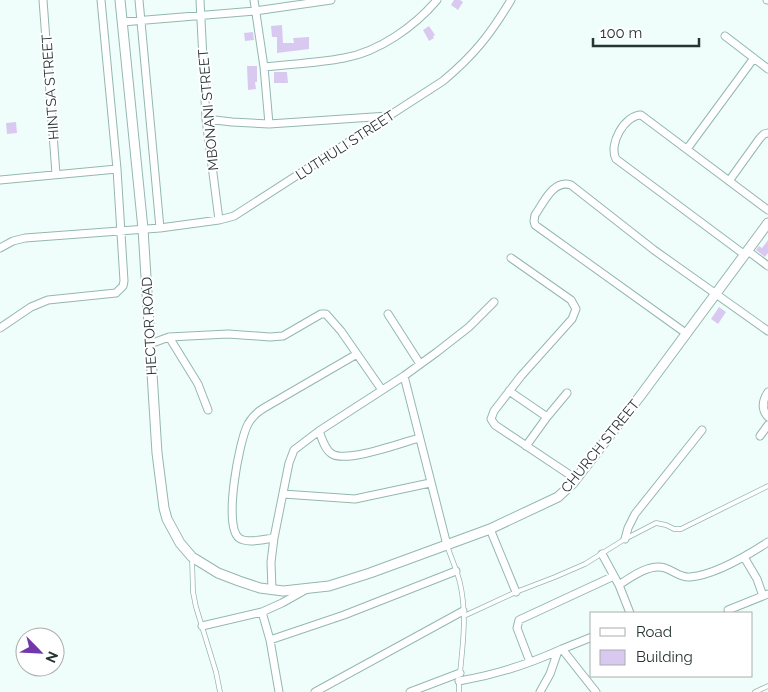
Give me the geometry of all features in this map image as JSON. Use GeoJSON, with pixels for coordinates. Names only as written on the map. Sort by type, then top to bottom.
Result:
{"type":"FeatureCollection","features":[{"type":"Feature","properties":{"kind":"street","name":"HINTSA STREET"},"geometry":{"type":"LineString","coordinates":[[43,0],[56,174]]}},
{"type":"Feature","properties":{"kind":"street","name":"HECTOR ROAD"},"geometry":{"type":"LineString","coordinates":[[0,328],[31,307],[48,300],[116,292],[123,286],[125,275],[120,230],[117,168],[101,0]]}},
{"type":"Feature","properties":{"kind":"street","name":"HECTOR ROAD"},"geometry":{"type":"LineString","coordinates":[[120,0],[143,229],[157,453],[164,508],[180,543],[192,556],[207,567],[223,575],[260,588],[272,590]]}},
{"type":"Feature","properties":{"kind":"street"},"geometry":{"type":"LineString","coordinates":[[139,0],[160,228]]}},
{"type":"Feature","properties":{"kind":"street","name":"MBONANI STREET"},"geometry":{"type":"LineString","coordinates":[[200,0],[206,119],[219,220]]}},
{"type":"Feature","properties":{"kind":"street"},"geometry":{"type":"LineString","coordinates":[[254,0],[264,67],[269,124]]}},
{"type":"Feature","properties":{"kind":"street"},"geometry":{"type":"LineString","coordinates":[[122,22],[201,16],[331,0]]}},
{"type":"Feature","properties":{"kind":"street"},"geometry":{"type":"LineString","coordinates":[[264,67],[346,58],[363,52],[379,45],[412,24],[429,10],[437,0]]}},
{"type":"Feature","properties":{"kind":"street","name":"LUTHULI STREET"},"geometry":{"type":"LineString","coordinates":[[0,248],[13,241],[26,238],[160,228],[219,220],[242,212],[443,81],[462,65],[492,31],[511,0]]}},
{"type":"Feature","properties":{"kind":"street"},"geometry":{"type":"LineString","coordinates":[[726,36],[768,69]]}},
{"type":"Feature","properties":{"kind":"street"},"geometry":{"type":"LineString","coordinates":[[687,149],[754,58]]}},
{"type":"Feature","properties":{"kind":"street"},"geometry":{"type":"LineString","coordinates":[[768,210],[644,117],[638,115],[629,120],[619,133],[614,150],[615,156],[619,160],[747,253],[768,266]]}},
{"type":"Feature","properties":{"kind":"street"},"geometry":{"type":"LineString","coordinates":[[206,119],[269,124],[388,116]]}},
{"type":"Feature","properties":{"kind":"street"},"geometry":{"type":"LineString","coordinates":[[729,181],[760,138],[767,133]]}},
{"type":"Feature","properties":{"kind":"street"},"geometry":{"type":"LineString","coordinates":[[0,180],[117,168]]}},
{"type":"Feature","properties":{"kind":"street"},"geometry":{"type":"LineString","coordinates":[[687,334],[537,227],[534,223],[534,218],[552,191],[561,184],[571,185],[654,250],[768,331]]}},
{"type":"Feature","properties":{"kind":"street","name":"CHURCH STREET"},"geometry":{"type":"LineString","coordinates":[[272,590],[307,589],[345,582],[490,529],[553,500],[576,479],[687,334],[768,223]]}},
{"type":"Feature","properties":{"kind":"street"},"geometry":{"type":"LineString","coordinates":[[511,258],[571,300],[576,309],[567,326],[548,344],[509,391],[494,411],[492,421],[495,425],[576,479]]}},
{"type":"Feature","properties":{"kind":"street"},"geometry":{"type":"LineString","coordinates":[[272,590],[271,562],[274,538],[292,453],[318,432],[404,376],[458,336],[494,302]]}},
{"type":"Feature","properties":{"kind":"street"},"geometry":{"type":"LineString","coordinates":[[150,344],[169,337],[228,334],[277,337],[291,332],[324,313],[331,318],[382,390]]}},
{"type":"Feature","properties":{"kind":"street"},"geometry":{"type":"LineString","coordinates":[[388,314],[420,364]]}},
{"type":"Feature","properties":{"kind":"street"},"geometry":{"type":"LineString","coordinates":[[169,337],[198,384],[208,410]]}},
{"type":"Feature","properties":{"kind":"street"},"geometry":{"type":"LineString","coordinates":[[274,538],[244,540],[236,534],[232,501],[247,427],[259,411],[357,354]]}},
{"type":"Feature","properties":{"kind":"street"},"geometry":{"type":"LineString","coordinates":[[404,376],[447,545]]}},
{"type":"Feature","properties":{"kind":"street"},"geometry":{"type":"LineString","coordinates":[[509,391],[547,417]]}},
{"type":"Feature","properties":{"kind":"street"},"geometry":{"type":"LineString","coordinates":[[768,392],[762,404],[768,417]]}},
{"type":"Feature","properties":{"kind":"street"},"geometry":{"type":"LineString","coordinates":[[526,446],[567,393]]}},
{"type":"Feature","properties":{"kind":"street"},"geometry":{"type":"LineString","coordinates":[[760,436],[768,425]]}},
{"type":"Feature","properties":{"kind":"street"},"geometry":{"type":"LineString","coordinates":[[625,539],[635,514],[702,430]]}},
{"type":"Feature","properties":{"kind":"street"},"geometry":{"type":"LineString","coordinates":[[318,432],[329,452],[336,456],[344,457],[354,457],[419,438]]}},
{"type":"Feature","properties":{"kind":"street"},"geometry":{"type":"LineString","coordinates":[[283,494],[356,500],[430,483]]}},
{"type":"Feature","properties":{"kind":"street"},"geometry":{"type":"LineString","coordinates":[[490,529],[516,592]]}},
{"type":"Feature","properties":{"kind":"street"},"geometry":{"type":"LineString","coordinates":[[619,585],[648,569],[664,568],[683,577],[691,577],[718,569],[744,558],[768,542]]}},
{"type":"Feature","properties":{"kind":"street"},"geometry":{"type":"LineString","coordinates":[[602,554],[619,585],[630,612]]}},
{"type":"Feature","properties":{"kind":"street"},"geometry":{"type":"LineString","coordinates":[[728,610],[765,595],[744,558]]}},
{"type":"Feature","properties":{"kind":"street"},"geometry":{"type":"LineString","coordinates":[[270,640],[366,607],[456,572]]}},
{"type":"Feature","properties":{"kind":"street"},"geometry":{"type":"LineString","coordinates":[[530,662],[517,628],[519,620],[614,576]]}},
{"type":"Feature","properties":{"kind":"street"},"geometry":{"type":"LineString","coordinates":[[202,626],[262,612],[307,589]]}},
{"type":"Feature","properties":{"kind":"street"},"geometry":{"type":"LineString","coordinates":[[262,612],[270,640],[279,692]]}},
{"type":"Feature","properties":{"kind":"street"},"geometry":{"type":"LineString","coordinates":[[315,692],[463,613]]}},
{"type":"Feature","properties":{"kind":"street"},"geometry":{"type":"LineString","coordinates":[[410,692],[460,677],[492,674],[530,662],[590,638]]}},
{"type":"Feature","properties":{"kind":"street"},"geometry":{"type":"LineString","coordinates":[[540,692],[560,650]]}},
{"type":"Feature","properties":{"kind":"street"},"geometry":{"type":"LineString","coordinates":[[560,650],[596,692]]}},
{"type":"Feature","properties":{"kind":"lane"},"geometry":{"type":"LineString","coordinates":[[463,613],[555,578],[585,564],[625,539],[656,523],[674,529],[681,529],[768,486]]}},
{"type":"Feature","properties":{"kind":"lane"},"geometry":{"type":"LineString","coordinates":[[447,545],[461,588],[463,641],[459,692]]}},
{"type":"Feature","properties":{"kind":"lane"},"geometry":{"type":"LineString","coordinates":[[192,556],[193,592],[220,692]]}},
{"type":"Feature","properties":{"kind":"lane"},"geometry":{"type":"LineString","coordinates":[[755,692],[768,686]]}},
{"type":"Feature","properties":{"kind":"building"},"geometry":{"type":"Polygon","coordinates":[[[454,0],[463,2],[458,10],[451,5],[454,0]]]}},
{"type":"Feature","properties":{"kind":"building"},"geometry":{"type":"Polygon","coordinates":[[[282,25],[283,43],[294,43],[293,38],[309,37],[309,49],[277,53],[277,37],[272,37],[271,26],[282,25]]]}},
{"type":"Feature","properties":{"kind":"building"},"geometry":{"type":"Polygon","coordinates":[[[429,26],[435,35],[429,41],[423,30],[429,26]]]}},
{"type":"Feature","properties":{"kind":"building"},"geometry":{"type":"Polygon","coordinates":[[[253,32],[254,40],[245,41],[244,33],[253,32]]]}},
{"type":"Feature","properties":{"kind":"building"},"geometry":{"type":"Polygon","coordinates":[[[247,66],[257,66],[256,89],[248,90],[247,66]]]}},
{"type":"Feature","properties":{"kind":"building"},"geometry":{"type":"Polygon","coordinates":[[[274,72],[287,72],[288,83],[274,83],[274,72]]]}},
{"type":"Feature","properties":{"kind":"building"},"geometry":{"type":"Polygon","coordinates":[[[16,122],[17,133],[7,134],[6,123],[16,122]]]}},
{"type":"Feature","properties":{"kind":"building"},"geometry":{"type":"Polygon","coordinates":[[[768,240],[768,253],[765,257],[756,250],[759,246],[762,248],[768,240]]]}},
{"type":"Feature","properties":{"kind":"building"},"geometry":{"type":"Polygon","coordinates":[[[719,307],[726,312],[718,324],[711,319],[719,307]]]}}]}
